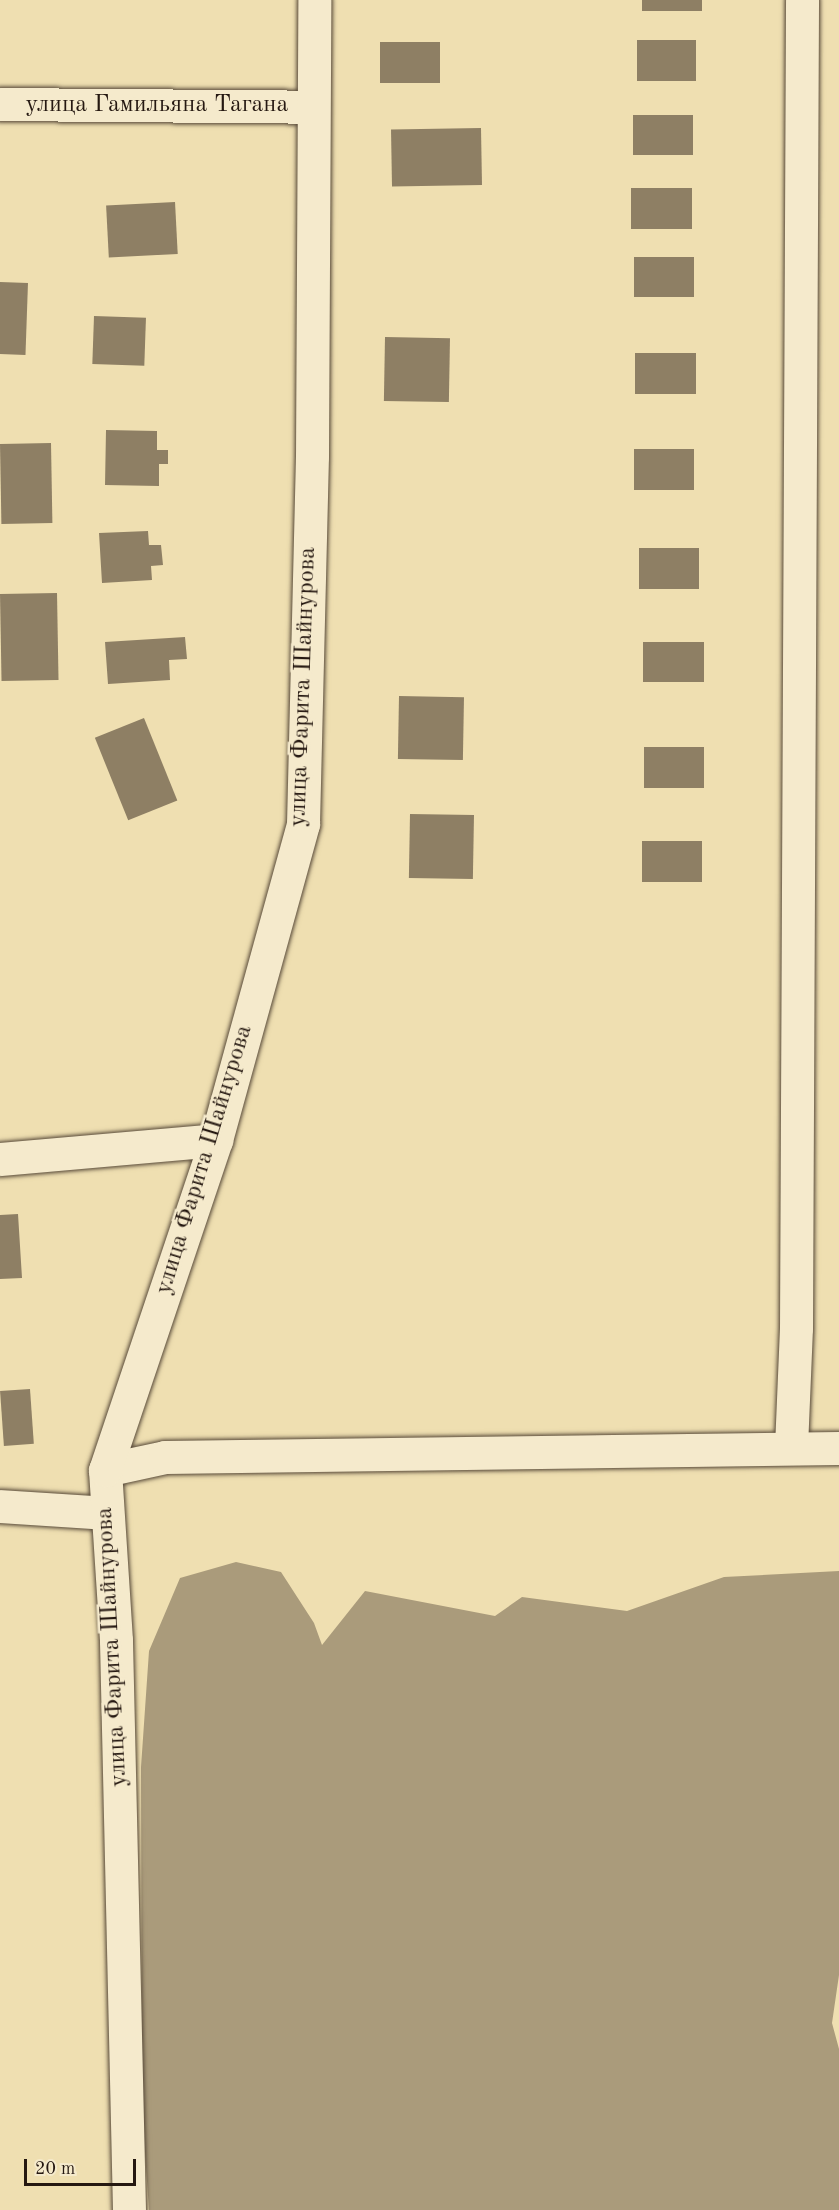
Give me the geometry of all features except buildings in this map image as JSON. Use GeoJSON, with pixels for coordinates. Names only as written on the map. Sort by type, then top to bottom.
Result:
{"type":"FeatureCollection","features":[{"type":"Feature","properties":{"kind":"street","name":"улица Фарита Шайнурова"},"geometry":{"type":"LineString","coordinates":[[129,2210],[117,1640],[105,1470],[216,1140],[303,824],[312,456],[314,0]]}},
{"type":"Feature","properties":{"kind":"street"},"geometry":{"type":"LineString","coordinates":[[791,1447],[796,1316],[802,0]]}},
{"type":"Feature","properties":{"kind":"street","name":"улица Гамильяна Тагана"},"geometry":{"type":"LineString","coordinates":[[0,104],[313,107]]}},
{"type":"Feature","properties":{"kind":"street"},"geometry":{"type":"LineString","coordinates":[[0,1159],[216,1140]]}},
{"type":"Feature","properties":{"kind":"street"},"geometry":{"type":"LineString","coordinates":[[105,1470],[165,1457],[839,1448]]}},
{"type":"Feature","properties":{"kind":"street"},"geometry":{"type":"LineString","coordinates":[[0,1506],[107,1513]]}},
{"type":"Feature","properties":{"kind":"shaded area"},"geometry":{"type":"Polygon","coordinates":[[[236,1562],[281,1572],[314,1623],[322,1645],[365,1591],[495,1616],[522,1597],[627,1611],[724,1577],[839,1571],[839,1975],[832,2023],[839,2049],[839,2210],[149,2210],[142,2109],[141,1767],[149,1651],[180,1578],[236,1562]]]}}]}
